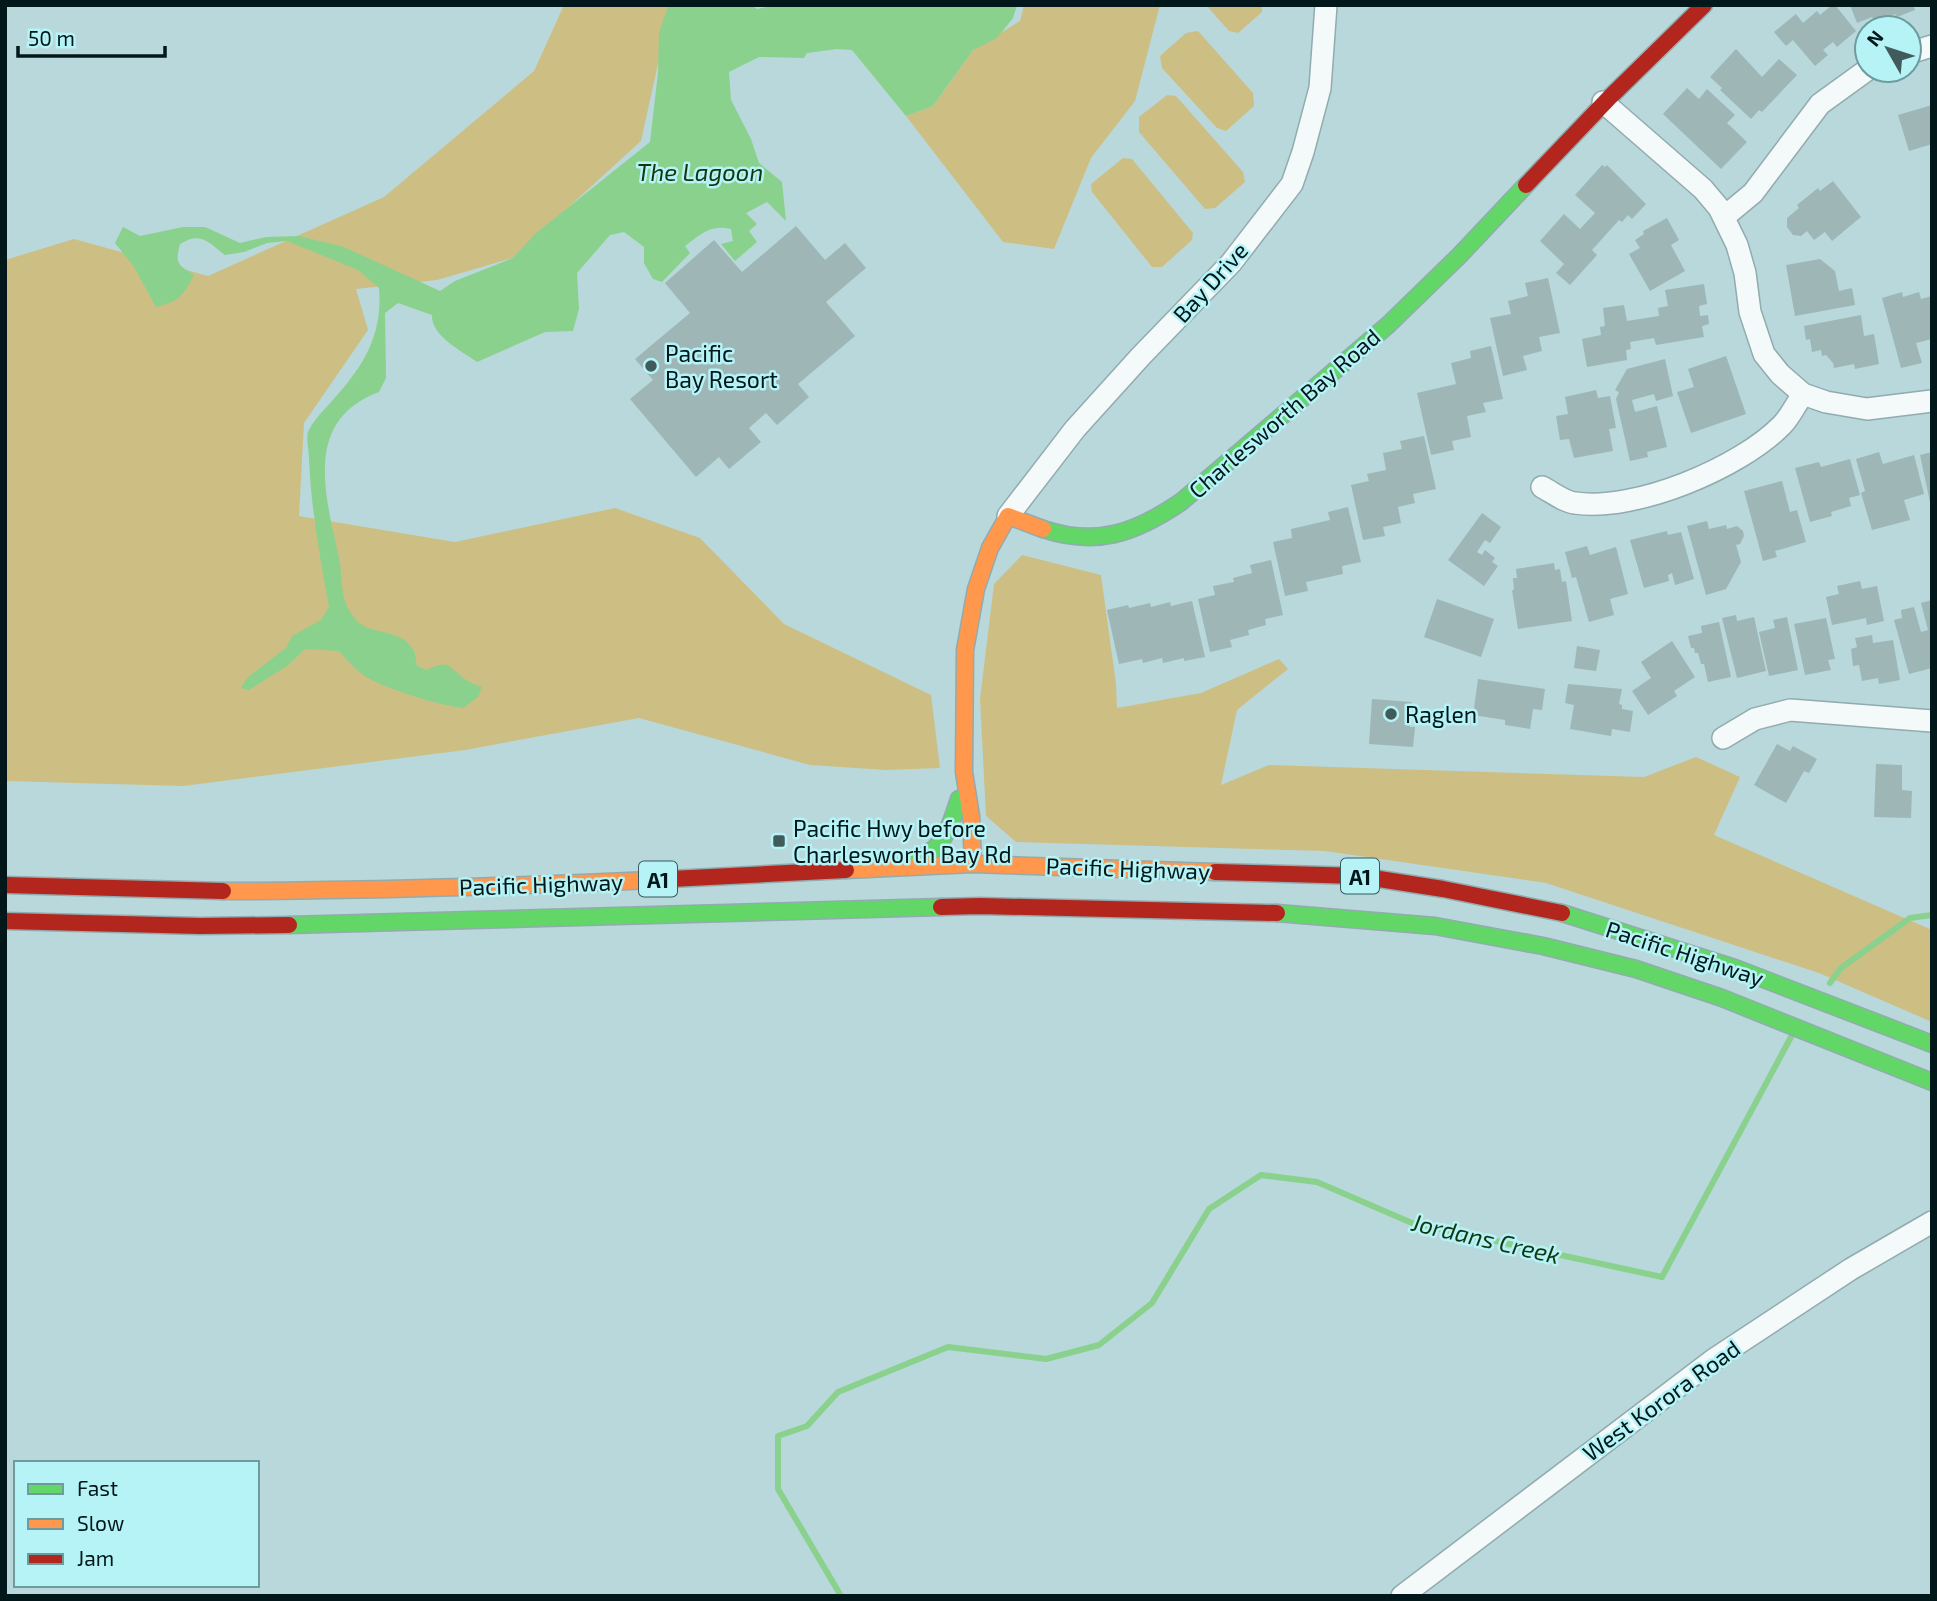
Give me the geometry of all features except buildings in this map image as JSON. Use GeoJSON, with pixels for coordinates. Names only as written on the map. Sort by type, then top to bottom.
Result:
{"type":"FeatureCollection","features":[{"type":"Feature","properties":{"kind":"main road","name":"Charlesworth Bay Road"},"geometry":{"type":"LineString","coordinates":[[1008,516],[1051,533],[1086,539],[1125,532],[1153,520],[1178,504],[1392,321],[1458,257],[1603,102],[1704,5]]}},
{"type":"Feature","properties":{"kind":"main road"},"geometry":{"type":"LineString","coordinates":[[960,870],[971,830],[964,772],[964,685],[969,617],[986,558],[1008,516]]}},
{"type":"Feature","properties":{"kind":"main road"},"geometry":{"type":"LineString","coordinates":[[905,866],[929,857],[940,846],[959,799],[964,772]]}},
{"type":"Feature","properties":{"kind":"main road"},"geometry":{"type":"LineString","coordinates":[[959,799],[960,870]]}},
{"type":"Feature","properties":{"kind":"main road"},"geometry":{"type":"LineString","coordinates":[[971,830],[982,848],[994,857],[1015,865]]}},
{"type":"Feature","properties":{"kind":"main road","name":"Pacific Highway"},"geometry":{"type":"LineString","coordinates":[[5,885],[168,891],[342,891],[529,886],[905,866],[960,870],[1015,865],[1348,876],[1443,889],[1556,911],[1735,968],[1932,1044]]}},
{"type":"Feature","properties":{"kind":"main road"},"geometry":{"type":"LineString","coordinates":[[960,870],[980,880]]}},
{"type":"Feature","properties":{"kind":"main road"},"geometry":{"type":"LineString","coordinates":[[1016,890],[1088,907]]}},
{"type":"Feature","properties":{"kind":"main road"},"geometry":{"type":"LineString","coordinates":[[738,913],[799,895]]}},
{"type":"Feature","properties":{"kind":"main road","name":"Pacific Highway"},"geometry":{"type":"LineString","coordinates":[[5,921],[200,926],[448,922],[967,906],[1254,911],[1435,926],[1543,946],[1636,969],[1722,998],[1932,1082]]}},
{"type":"Feature","properties":{"kind":"main road"},"geometry":{"type":"LineString","coordinates":[[111,940],[177,936],[200,926]]}},
{"type":"Feature","properties":{"kind":"street","name":"Bay Drive"},"geometry":{"type":"LineString","coordinates":[[1008,516],[1075,429],[1231,263],[1292,184],[1320,89],[1326,5]]}},
{"type":"Feature","properties":{"kind":"street"},"geometry":{"type":"LineString","coordinates":[[1724,217],[1753,193],[1820,104],[1853,80]]}},
{"type":"Feature","properties":{"kind":"street"},"geometry":{"type":"LineString","coordinates":[[1603,102],[1703,189],[1724,217],[1740,254],[1750,312],[1764,354],[1803,394],[1826,402],[1867,409],[1932,401]]}},
{"type":"Feature","properties":{"kind":"street"},"geometry":{"type":"LineString","coordinates":[[1542,487],[1572,503],[1595,505],[1626,502],[1690,481],[1731,463],[1752,450],[1783,424],[1803,394]]}},
{"type":"Feature","properties":{"kind":"street"},"geometry":{"type":"LineString","coordinates":[[1723,738],[1755,719],[1790,710],[1932,720]]}},
{"type":"Feature","properties":{"kind":"street","name":"West Korora Road"},"geometry":{"type":"LineString","coordinates":[[1402,1596],[1713,1360],[1828,1283],[1932,1222]]}},
{"type":"Feature","properties":{"kind":"shaded area"},"geometry":{"type":"Polygon","coordinates":[[[564,5],[671,5],[641,141],[513,258],[437,280],[356,289],[368,330],[304,423],[299,516],[455,542],[615,508],[700,538],[784,624],[931,695],[940,768],[886,770],[810,765],[639,718],[465,750],[183,786],[5,781],[5,260],[74,239],[208,276],[384,197],[534,71],[564,5]]]}},
{"type":"Feature","properties":{"kind":"shaded area"},"geometry":{"type":"Polygon","coordinates":[[[1024,5],[1160,5],[1135,101],[1091,158],[1054,249],[1003,242],[906,116],[933,106],[973,50],[1020,21],[1024,5]]]}},
{"type":"Feature","properties":{"kind":"shaded area"},"geometry":{"type":"Polygon","coordinates":[[[1206,5],[1262,5],[1262,12],[1238,33],[1229,31],[1206,5]]]}},
{"type":"Feature","properties":{"kind":"shaded area"},"geometry":{"type":"Polygon","coordinates":[[[1198,31],[1253,93],[1254,106],[1226,131],[1217,128],[1162,68],[1160,56],[1186,33],[1198,31]]]}},
{"type":"Feature","properties":{"kind":"shaded area"},"geometry":{"type":"Polygon","coordinates":[[[1167,95],[1176,96],[1243,172],[1245,182],[1215,208],[1205,209],[1139,132],[1139,117],[1167,95]]]}},
{"type":"Feature","properties":{"kind":"shaded area"},"geometry":{"type":"Polygon","coordinates":[[[1123,158],[1132,159],[1193,233],[1192,240],[1162,267],[1152,267],[1092,192],[1091,184],[1123,158]]]}},
{"type":"Feature","properties":{"kind":"shaded area"},"geometry":{"type":"Polygon","coordinates":[[[1022,555],[1101,575],[1117,708],[1201,693],[1279,659],[1288,669],[1237,710],[1221,785],[1269,765],[1644,777],[1696,757],[1740,777],[1714,835],[1932,930],[1932,1022],[1819,973],[1546,883],[1325,851],[1016,842],[986,816],[980,699],[994,584],[1022,555]]]}},
{"type":"Feature","properties":{"kind":"water","name":"The Lagoon"},"geometry":{"type":"Polygon","coordinates":[[[669,5],[751,5],[757,9],[777,5],[1017,5],[1013,18],[997,38],[973,50],[933,106],[906,116],[852,50],[807,53],[804,58],[759,57],[729,72],[731,100],[751,139],[759,163],[782,182],[786,221],[767,202],[746,213],[757,224],[749,231],[757,242],[735,261],[721,244],[733,241],[731,229],[711,229],[685,246],[690,253],[662,282],[653,279],[644,263],[644,247],[624,232],[610,235],[577,273],[579,309],[573,331],[545,332],[477,362],[436,330],[432,315],[398,303],[385,313],[386,378],[379,392],[354,405],[338,422],[329,442],[325,465],[326,489],[344,600],[358,622],[395,635],[409,644],[415,653],[417,666],[427,670],[435,666],[449,666],[468,681],[482,687],[478,697],[463,708],[453,706],[416,697],[372,680],[358,671],[339,651],[305,649],[287,666],[249,690],[241,688],[247,678],[286,648],[292,636],[321,620],[329,607],[314,514],[307,435],[312,424],[352,377],[368,351],[378,322],[379,288],[358,270],[287,241],[267,243],[244,252],[225,255],[209,242],[194,238],[180,244],[178,260],[181,266],[194,275],[176,300],[156,307],[134,267],[115,243],[123,227],[140,236],[183,227],[205,227],[240,243],[266,237],[299,236],[344,247],[440,291],[455,281],[513,258],[535,234],[650,142],[658,73],[659,32],[669,5]]]}},
{"type":"Feature","properties":{"kind":"waterway","name":"Jordans Creek"},"geometry":{"type":"LineString","coordinates":[[1830,983],[1841,968],[1910,918],[1932,915]]}},
{"type":"Feature","properties":{"kind":"waterway","name":"Jordans Creek"},"geometry":{"type":"LineString","coordinates":[[841,1596],[778,1489],[778,1436],[807,1426],[838,1392],[948,1347],[1046,1359],[1099,1345],[1152,1303],[1209,1209],[1261,1175],[1317,1182],[1412,1223],[1662,1277],[1791,1037]]}},
{"type":"Feature","properties":{"kind":"traffic: fast"},"geometry":{"type":"LineString","coordinates":[[1043,529],[1081,537],[1115,534],[1148,522],[1181,502],[1388,325],[1459,256],[1526,185]]}},
{"type":"Feature","properties":{"kind":"traffic: fast"},"geometry":{"type":"LineString","coordinates":[[906,865],[928,853],[942,840],[959,799]]}},
{"type":"Feature","properties":{"kind":"traffic: fast"},"geometry":{"type":"LineString","coordinates":[[289,925],[941,907]]}},
{"type":"Feature","properties":{"kind":"traffic: fast"},"geometry":{"type":"LineString","coordinates":[[1277,913],[1435,926],[1543,946],[1636,969],[1722,998],[1932,1082]]}},
{"type":"Feature","properties":{"kind":"traffic: fast"},"geometry":{"type":"LineString","coordinates":[[1562,913],[1735,968],[1932,1044]]}},
{"type":"Feature","properties":{"kind":"traffic: slow"},"geometry":{"type":"LineString","coordinates":[[973,864],[971,816],[964,772],[965,650],[976,589],[990,548],[1008,516],[1043,529]]}},
{"type":"Feature","properties":{"kind":"traffic: slow"},"geometry":{"type":"LineString","coordinates":[[846,870],[973,864],[1215,872]]}},
{"type":"Feature","properties":{"kind":"traffic: slow"},"geometry":{"type":"LineString","coordinates":[[223,891],[447,888],[671,879]]}},
{"type":"Feature","properties":{"kind":"traffic: jam"},"geometry":{"type":"LineString","coordinates":[[1526,185],[1610,97],[1704,5]]}},
{"type":"Feature","properties":{"kind":"traffic: jam"},"geometry":{"type":"LineString","coordinates":[[671,879],[846,870]]}},
{"type":"Feature","properties":{"kind":"traffic: jam"},"geometry":{"type":"LineString","coordinates":[[1215,872],[1360,876],[1443,889],[1562,913]]}},
{"type":"Feature","properties":{"kind":"traffic: jam"},"geometry":{"type":"LineString","coordinates":[[5,885],[223,891]]}},
{"type":"Feature","properties":{"kind":"traffic: jam"},"geometry":{"type":"LineString","coordinates":[[941,907],[1277,913]]}},
{"type":"Feature","properties":{"kind":"traffic: jam"},"geometry":{"type":"LineString","coordinates":[[5,921],[200,926],[289,925]]}},
{"type":"Feature","properties":{"kind":"place","name":"Pacific Bay Resort"},"geometry":{"type":"Point","coordinates":[651,366]}},
{"type":"Feature","properties":{"kind":"place","name":"Raglen"},"geometry":{"type":"Point","coordinates":[1391,714]}},
{"type":"Feature","properties":{"kind":"place","name":"Pacific Hwy before Charlesworth Bay Rd"},"geometry":{"type":"Point","coordinates":[779,841]}}]}
